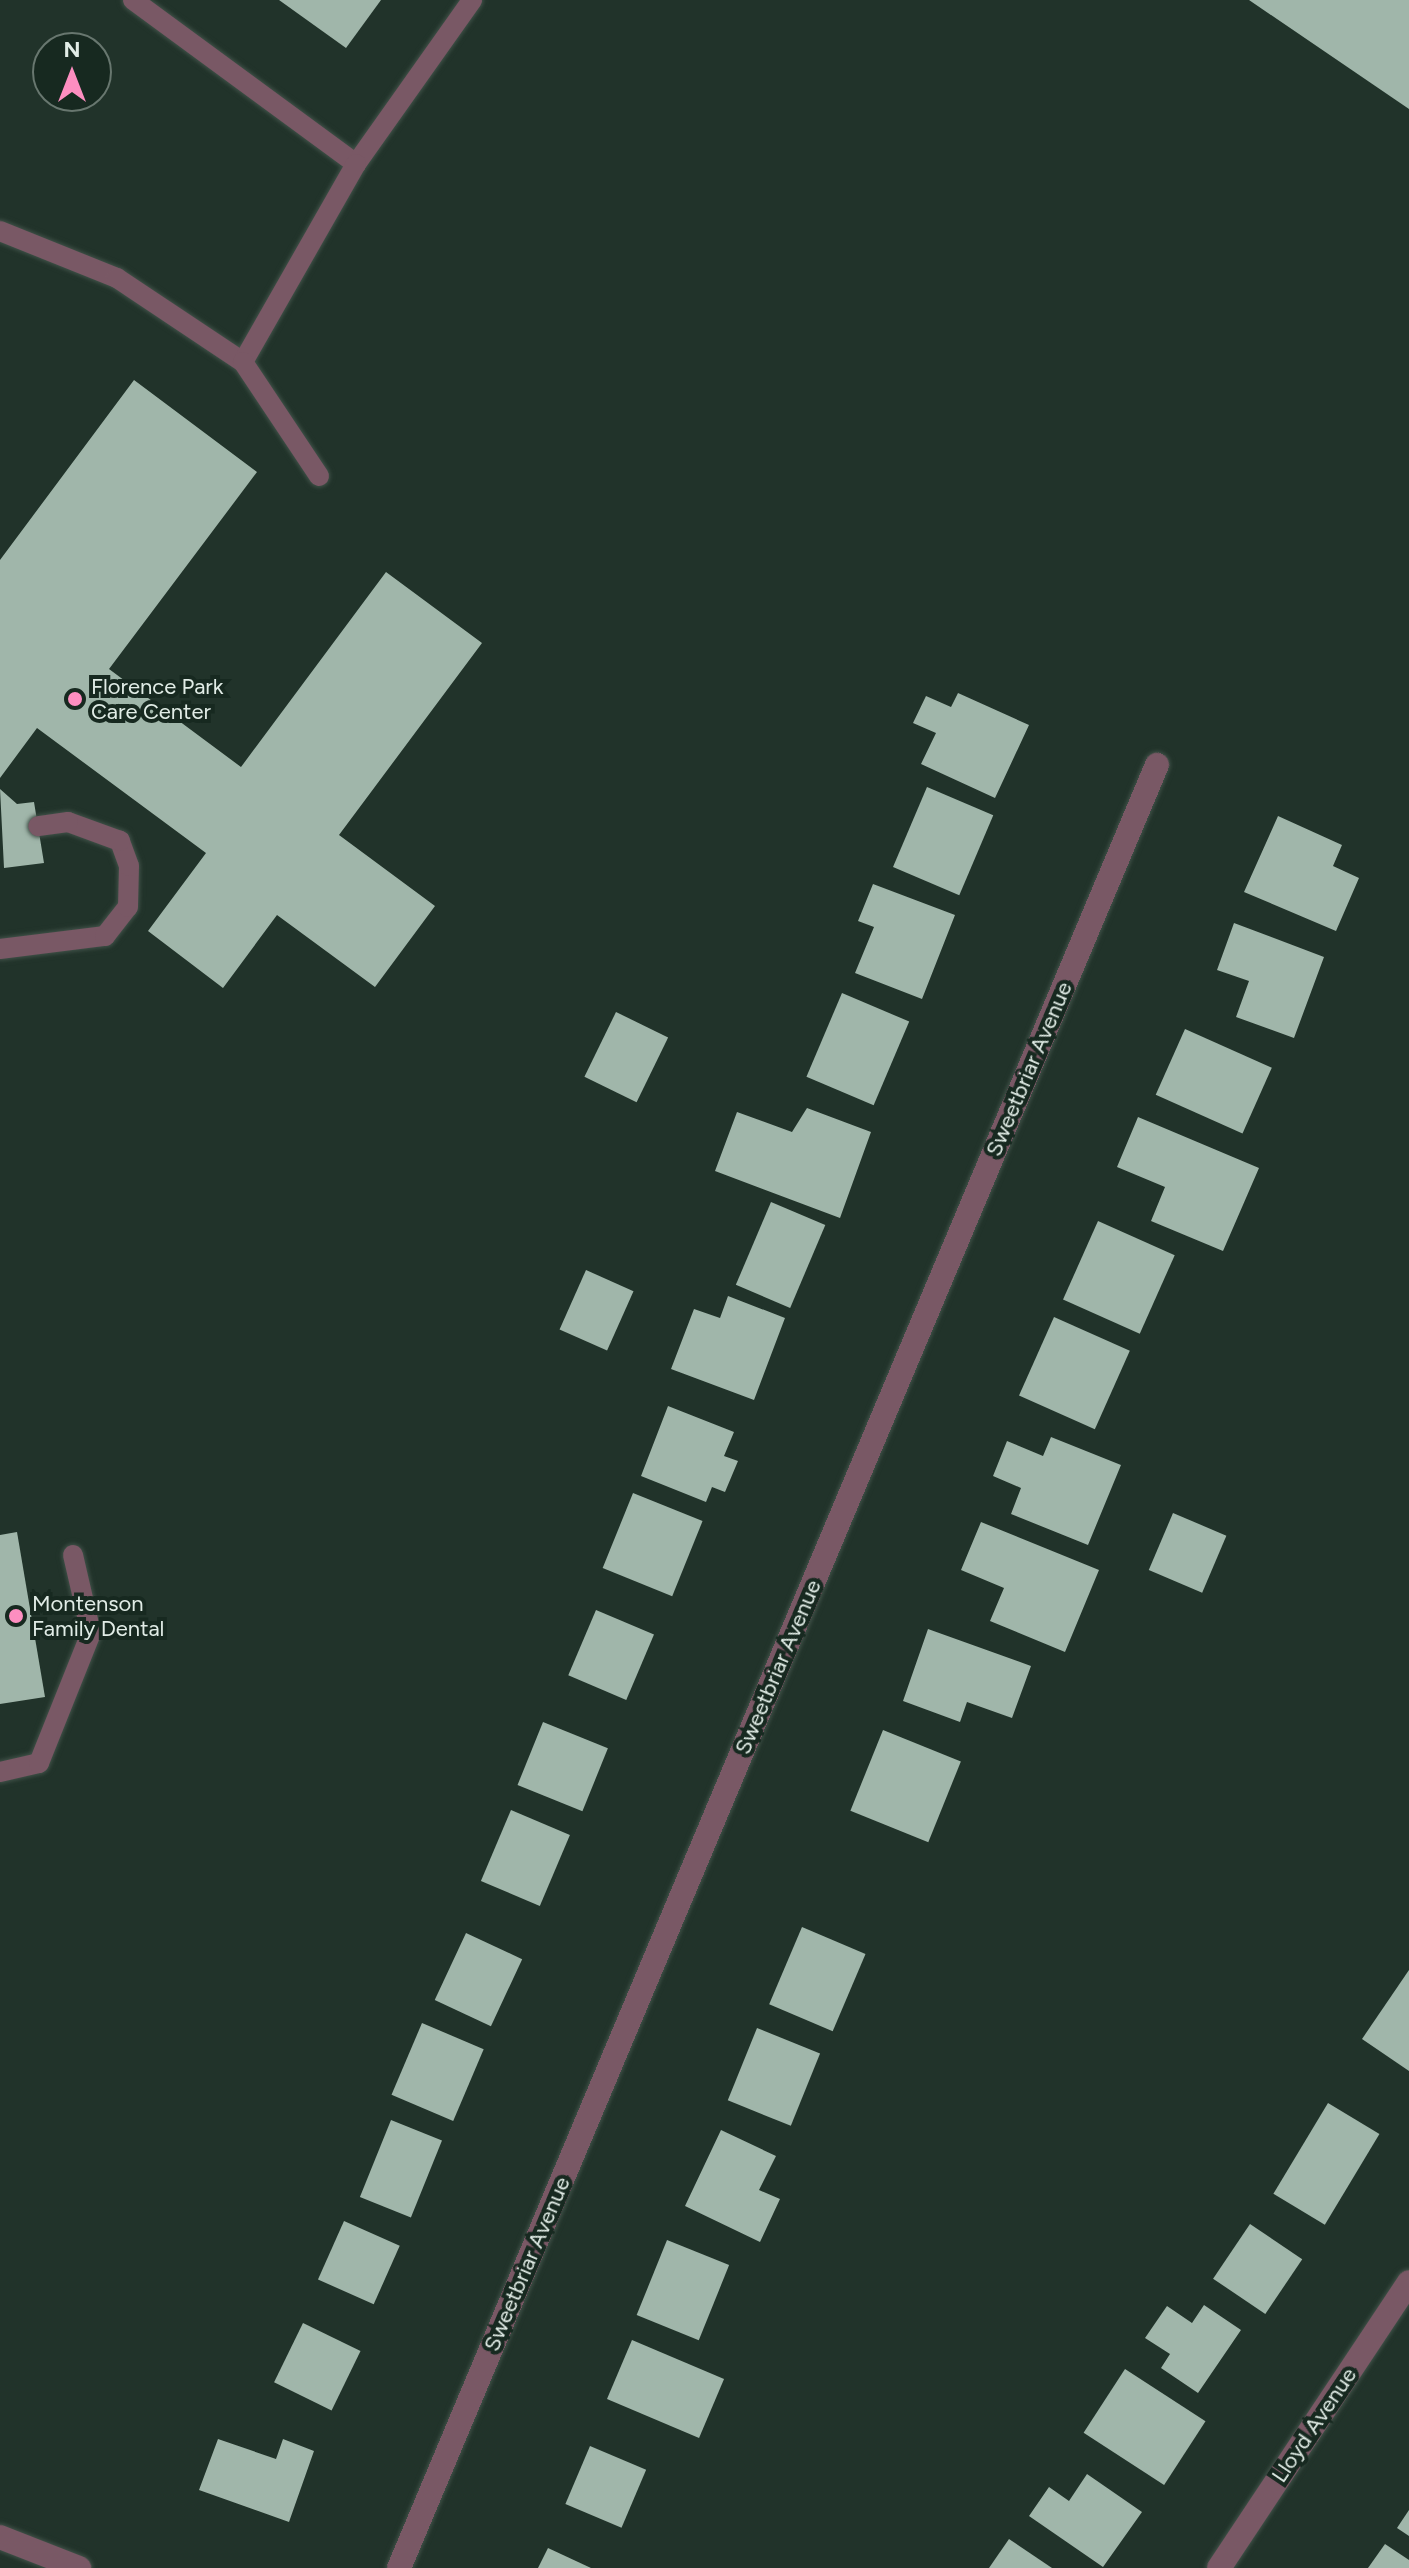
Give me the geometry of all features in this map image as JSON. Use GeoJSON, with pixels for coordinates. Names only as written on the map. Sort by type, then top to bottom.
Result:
{"type":"FeatureCollection","features":[{"type":"Feature","properties":{"kind":"street","name":"Sweetbriar Avenue"},"geometry":{"type":"LineString","coordinates":[[399,2568],[1157,765]]}},
{"type":"Feature","properties":{"kind":"street","name":"Lloyd Avenue"},"geometry":{"type":"LineString","coordinates":[[1219,2568],[1409,2282]]}},
{"type":"Feature","properties":{"kind":"street"},"geometry":{"type":"LineString","coordinates":[[0,2537],[79,2568]]}},
{"type":"Feature","properties":{"kind":"lane"},"geometry":{"type":"LineString","coordinates":[[133,0],[356,164]]}},
{"type":"Feature","properties":{"kind":"lane"},"geometry":{"type":"LineString","coordinates":[[243,362],[356,164],[472,0]]}},
{"type":"Feature","properties":{"kind":"lane"},"geometry":{"type":"LineString","coordinates":[[0,231],[117,278],[243,362],[319,476]]}},
{"type":"Feature","properties":{"kind":"lane"},"geometry":{"type":"LineString","coordinates":[[0,949],[105,936],[128,907],[129,866],[120,841],[68,822],[38,826]]}},
{"type":"Feature","properties":{"kind":"lane"},"geometry":{"type":"LineString","coordinates":[[0,1772],[39,1763],[91,1633],[73,1555]]}},
{"type":"Feature","properties":{"kind":"building"},"geometry":{"type":"Polygon","coordinates":[[[279,0],[381,0],[346,48],[279,0]]]}},
{"type":"Feature","properties":{"kind":"building"},"geometry":{"type":"Polygon","coordinates":[[[1249,0],[1409,0],[1409,109],[1249,0]]]}},
{"type":"Feature","properties":{"kind":"building","name":"Florence Park Care Center"},"geometry":{"type":"Polygon","coordinates":[[[134,380],[257,472],[109,669],[241,767],[386,572],[482,643],[339,835],[435,906],[375,987],[277,915],[223,988],[148,931],[206,853],[37,728],[0,778],[0,560],[134,380]]]}},
{"type":"Feature","properties":{"kind":"building"},"geometry":{"type":"Polygon","coordinates":[[[958,693],[1029,725],[995,798],[921,764],[936,733],[913,723],[926,696],[951,707],[958,693]]]}},
{"type":"Feature","properties":{"kind":"building"},"geometry":{"type":"Polygon","coordinates":[[[927,787],[993,815],[959,895],[893,867],[927,787]]]}},
{"type":"Feature","properties":{"kind":"building"},"geometry":{"type":"Polygon","coordinates":[[[0,789],[17,804],[34,802],[44,863],[4,868],[0,789]]]}},
{"type":"Feature","properties":{"kind":"building"},"geometry":{"type":"Polygon","coordinates":[[[1278,816],[1342,845],[1333,866],[1359,878],[1336,931],[1244,892],[1278,816]]]}},
{"type":"Feature","properties":{"kind":"building"},"geometry":{"type":"Polygon","coordinates":[[[873,884],[955,915],[922,999],[855,973],[874,927],[858,921],[873,884]]]}},
{"type":"Feature","properties":{"kind":"building"},"geometry":{"type":"Polygon","coordinates":[[[1234,923],[1324,957],[1294,1038],[1236,1017],[1249,981],[1217,970],[1234,923]]]}},
{"type":"Feature","properties":{"kind":"building"},"geometry":{"type":"Polygon","coordinates":[[[842,993],[909,1022],[874,1105],[806,1077],[842,993]]]}},
{"type":"Feature","properties":{"kind":"building"},"geometry":{"type":"Polygon","coordinates":[[[616,1012],[668,1037],[637,1102],[584,1077],[616,1012]]]}},
{"type":"Feature","properties":{"kind":"building"},"geometry":{"type":"Polygon","coordinates":[[[1185,1029],[1272,1068],[1243,1133],[1156,1095],[1185,1029]]]}},
{"type":"Feature","properties":{"kind":"building"},"geometry":{"type":"Polygon","coordinates":[[[807,1108],[871,1132],[840,1218],[715,1171],[737,1112],[792,1132],[807,1108]]]}},
{"type":"Feature","properties":{"kind":"building"},"geometry":{"type":"Polygon","coordinates":[[[1138,1117],[1259,1168],[1223,1251],[1151,1221],[1165,1187],[1117,1167],[1138,1117]]]}},
{"type":"Feature","properties":{"kind":"building"},"geometry":{"type":"Polygon","coordinates":[[[771,1202],[825,1225],[790,1308],[736,1285],[771,1202]]]}},
{"type":"Feature","properties":{"kind":"building"},"geometry":{"type":"Polygon","coordinates":[[[1098,1221],[1175,1255],[1140,1334],[1063,1300],[1098,1221]]]}},
{"type":"Feature","properties":{"kind":"building"},"geometry":{"type":"Polygon","coordinates":[[[586,1270],[634,1291],[607,1351],[560,1329],[586,1270]]]}},
{"type":"Feature","properties":{"kind":"building"},"geometry":{"type":"Polygon","coordinates":[[[728,1296],[785,1318],[754,1400],[671,1369],[694,1309],[720,1318],[728,1296]]]}},
{"type":"Feature","properties":{"kind":"building"},"geometry":{"type":"Polygon","coordinates":[[[1054,1317],[1130,1351],[1095,1429],[1019,1396],[1054,1317]]]}},
{"type":"Feature","properties":{"kind":"building"},"geometry":{"type":"Polygon","coordinates":[[[668,1406],[734,1432],[724,1456],[738,1461],[725,1492],[712,1487],[706,1502],[641,1476],[668,1406]]]}},
{"type":"Feature","properties":{"kind":"building"},"geometry":{"type":"Polygon","coordinates":[[[1051,1437],[1121,1465],[1088,1545],[1011,1514],[1021,1488],[993,1476],[1007,1441],[1043,1456],[1051,1437]]]}},
{"type":"Feature","properties":{"kind":"building"},"geometry":{"type":"Polygon","coordinates":[[[633,1493],[703,1521],[672,1596],[603,1568],[633,1493]]]}},
{"type":"Feature","properties":{"kind":"building"},"geometry":{"type":"Polygon","coordinates":[[[1173,1513],[1226,1536],[1202,1593],[1149,1570],[1173,1513]]]}},
{"type":"Feature","properties":{"kind":"building"},"geometry":{"type":"Polygon","coordinates":[[[981,1522],[1099,1570],[1065,1652],[990,1621],[1004,1588],[961,1570],[981,1522]]]}},
{"type":"Feature","properties":{"kind":"building","name":"Montenson Family Dental"},"geometry":{"type":"Polygon","coordinates":[[[17,1532],[45,1697],[0,1704],[0,1535],[17,1532]]]}},
{"type":"Feature","properties":{"kind":"building"},"geometry":{"type":"Polygon","coordinates":[[[596,1610],[654,1635],[626,1700],[568,1675],[596,1610]]]}},
{"type":"Feature","properties":{"kind":"building"},"geometry":{"type":"Polygon","coordinates":[[[928,1629],[1031,1666],[1012,1718],[967,1702],[960,1722],[903,1701],[928,1629]]]}},
{"type":"Feature","properties":{"kind":"building"},"geometry":{"type":"Polygon","coordinates":[[[543,1722],[608,1748],[582,1811],[518,1785],[543,1722]]]}},
{"type":"Feature","properties":{"kind":"building"},"geometry":{"type":"Polygon","coordinates":[[[883,1730],[961,1761],[928,1842],[850,1811],[883,1730]]]}},
{"type":"Feature","properties":{"kind":"building"},"geometry":{"type":"Polygon","coordinates":[[[511,1810],[570,1835],[540,1906],[481,1881],[511,1810]]]}},
{"type":"Feature","properties":{"kind":"building"},"geometry":{"type":"Polygon","coordinates":[[[802,1927],[866,1954],[833,2031],[769,2004],[802,1927]]]}},
{"type":"Feature","properties":{"kind":"building"},"geometry":{"type":"Polygon","coordinates":[[[466,1933],[522,1959],[491,2026],[435,2000],[466,1933]]]}},
{"type":"Feature","properties":{"kind":"building"},"geometry":{"type":"Polygon","coordinates":[[[1409,1970],[1409,2071],[1362,2039],[1409,1970]]]}},
{"type":"Feature","properties":{"kind":"building"},"geometry":{"type":"Polygon","coordinates":[[[422,2023],[484,2049],[453,2121],[392,2095],[422,2023]]]}},
{"type":"Feature","properties":{"kind":"building"},"geometry":{"type":"Polygon","coordinates":[[[757,2028],[820,2053],[791,2126],[728,2100],[757,2028]]]}},
{"type":"Feature","properties":{"kind":"building"},"geometry":{"type":"Polygon","coordinates":[[[1328,2103],[1379,2134],[1325,2225],[1273,2194],[1328,2103]]]}},
{"type":"Feature","properties":{"kind":"building"},"geometry":{"type":"Polygon","coordinates":[[[391,2120],[442,2141],[411,2218],[360,2197],[391,2120]]]}},
{"type":"Feature","properties":{"kind":"building"},"geometry":{"type":"Polygon","coordinates":[[[721,2130],[776,2156],[759,2190],[780,2199],[760,2242],[685,2206],[721,2130]]]}},
{"type":"Feature","properties":{"kind":"building"},"geometry":{"type":"Polygon","coordinates":[[[344,2221],[400,2246],[374,2304],[318,2279],[344,2221]]]}},
{"type":"Feature","properties":{"kind":"building"},"geometry":{"type":"Polygon","coordinates":[[[1250,2224],[1302,2259],[1265,2314],[1213,2279],[1250,2224]]]}},
{"type":"Feature","properties":{"kind":"building"},"geometry":{"type":"Polygon","coordinates":[[[667,2240],[729,2265],[699,2340],[637,2315],[667,2240]]]}},
{"type":"Feature","properties":{"kind":"building"},"geometry":{"type":"Polygon","coordinates":[[[1204,2305],[1241,2330],[1198,2393],[1161,2368],[1170,2354],[1145,2338],[1167,2306],[1192,2323],[1204,2305]]]}},
{"type":"Feature","properties":{"kind":"building"},"geometry":{"type":"Polygon","coordinates":[[[303,2323],[361,2351],[332,2410],[274,2382],[303,2323]]]}},
{"type":"Feature","properties":{"kind":"building"},"geometry":{"type":"Polygon","coordinates":[[[632,2340],[724,2379],[699,2438],[607,2399],[632,2340]]]}},
{"type":"Feature","properties":{"kind":"building"},"geometry":{"type":"Polygon","coordinates":[[[1125,2369],[1206,2421],[1164,2485],[1084,2433],[1125,2369]]]}},
{"type":"Feature","properties":{"kind":"building"},"geometry":{"type":"Polygon","coordinates":[[[218,2439],[276,2459],[283,2439],[314,2451],[289,2522],[199,2490],[218,2439]]]}},
{"type":"Feature","properties":{"kind":"building"},"geometry":{"type":"Polygon","coordinates":[[[590,2446],[646,2470],[622,2528],[565,2504],[590,2446]]]}},
{"type":"Feature","properties":{"kind":"building"},"geometry":{"type":"Polygon","coordinates":[[[1087,2474],[1142,2512],[1103,2567],[1029,2516],[1049,2487],[1069,2501],[1087,2474]]]}},
{"type":"Feature","properties":{"kind":"building"},"geometry":{"type":"Polygon","coordinates":[[[1409,2510],[1409,2536],[1397,2528],[1409,2510]]]}},
{"type":"Feature","properties":{"kind":"building"},"geometry":{"type":"Polygon","coordinates":[[[1009,2539],[1052,2568],[989,2568],[1009,2539]]]}},
{"type":"Feature","properties":{"kind":"building"},"geometry":{"type":"Polygon","coordinates":[[[1385,2544],[1409,2560],[1409,2568],[1368,2568],[1385,2544]]]}},
{"type":"Feature","properties":{"kind":"building"},"geometry":{"type":"Polygon","coordinates":[[[548,2548],[591,2568],[538,2568],[548,2548]]]}},
{"type":"Feature","properties":{"kind":"place","name":"Florence Park Care Center"},"geometry":{"type":"Point","coordinates":[75,699]}},
{"type":"Feature","properties":{"kind":"place","name":"Montenson Family Dental"},"geometry":{"type":"Point","coordinates":[16,1616]}}]}
